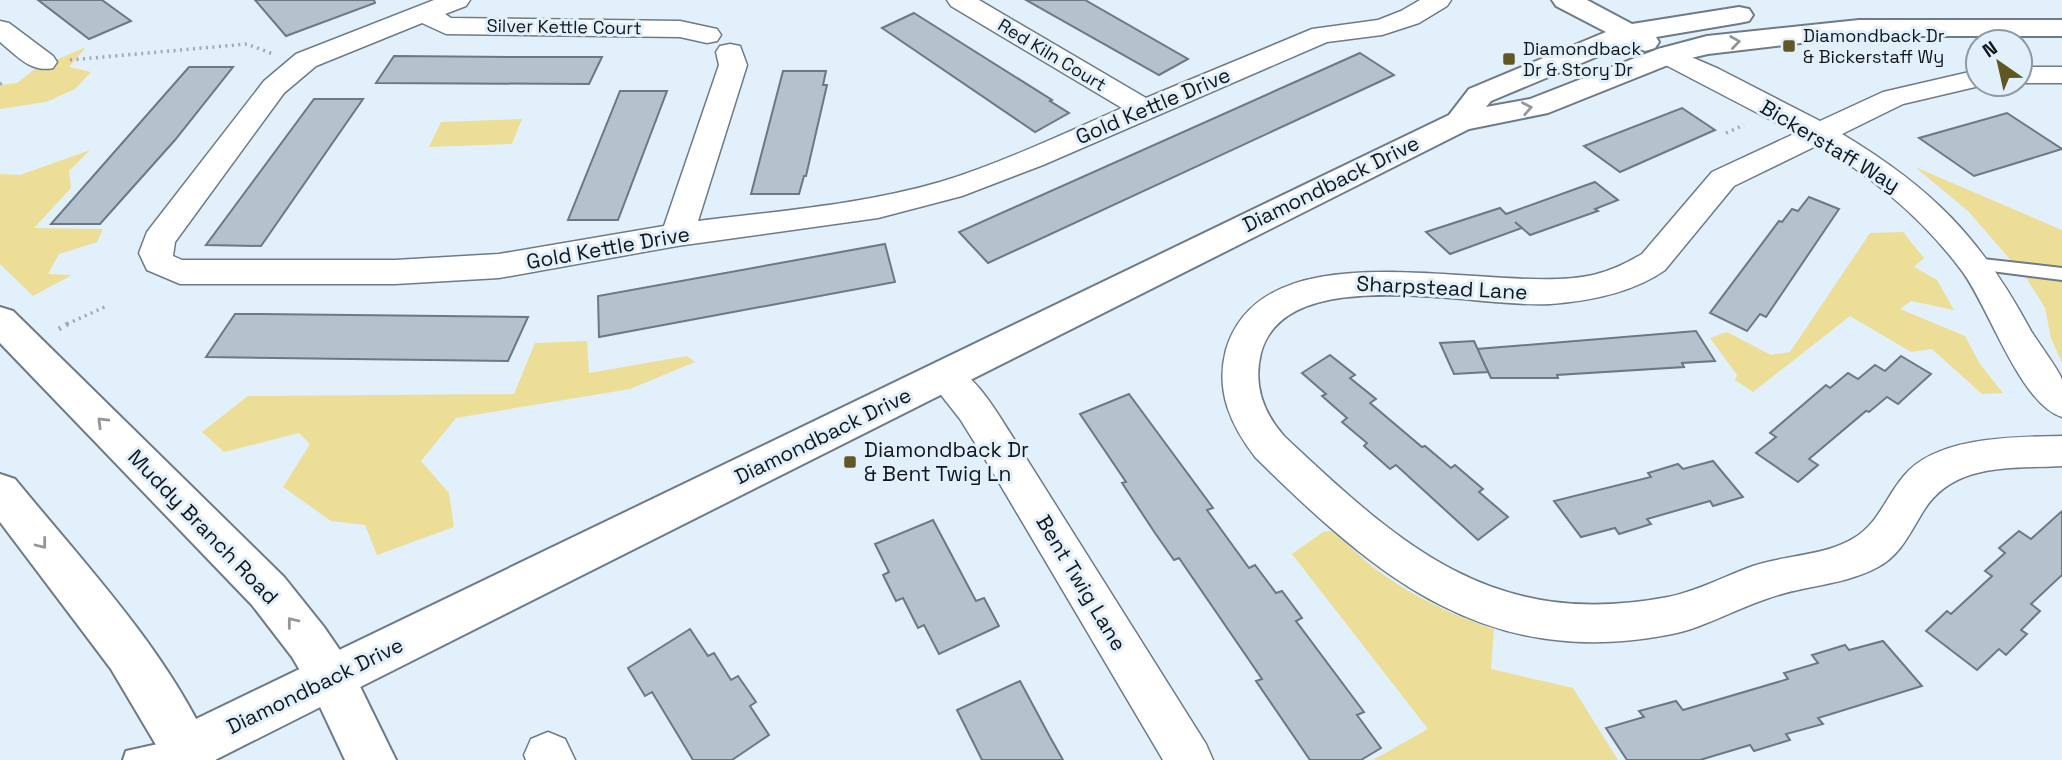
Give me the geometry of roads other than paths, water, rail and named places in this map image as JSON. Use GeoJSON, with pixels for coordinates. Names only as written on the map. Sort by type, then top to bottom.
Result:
{"type":"FeatureCollection","features":[{"type":"Feature","properties":{"kind":"street","name":"Gold Kettle Drive"},"geometry":{"type":"LineString","coordinates":[[457,0],[295,67],[274,87],[159,240],[155,251],[157,260],[165,267],[180,272],[396,272],[499,266],[677,235],[878,208],[951,189],[1310,40],[1347,31],[1382,27],[1410,17],[1438,0]]}},
{"type":"Feature","properties":{"kind":"street","name":"Red Kiln Court"},"geometry":{"type":"LineString","coordinates":[[960,0],[1145,109]]}},
{"type":"Feature","properties":{"kind":"street"},"geometry":{"type":"LineString","coordinates":[[1566,0],[1668,55]]}},
{"type":"Feature","properties":{"kind":"street"},"geometry":{"type":"LineString","coordinates":[[1815,7],[1882,2]]}},
{"type":"Feature","properties":{"kind":"street","name":"Diamondback Drive"},"geometry":{"type":"LineString","coordinates":[[1460,121],[1480,95],[1629,33],[1762,11]]}},
{"type":"Feature","properties":{"kind":"street","name":"Silver Kettle Court"},"geometry":{"type":"LineString","coordinates":[[423,13],[446,26],[680,29],[719,44],[733,65],[677,235]]}},
{"type":"Feature","properties":{"kind":"street","name":"Diamondback Drive"},"geometry":{"type":"LineString","coordinates":[[184,757],[331,678],[1460,121],[1536,107],[1668,55],[1719,44],[1859,28],[2062,28]]}},
{"type":"Feature","properties":{"kind":"street"},"geometry":{"type":"LineString","coordinates":[[0,29],[43,62]]}},
{"type":"Feature","properties":{"kind":"street","name":"Bickerstaff Way"},"geometry":{"type":"LineString","coordinates":[[1668,55],[1817,133],[1866,163],[1906,193],[1954,239],[1975,264],[2036,371],[2062,403]]}},
{"type":"Feature","properties":{"kind":"street"},"geometry":{"type":"LineString","coordinates":[[2034,75],[2062,75]]}},
{"type":"Feature","properties":{"kind":"street","name":"Sharpstead Lane"},"geometry":{"type":"LineString","coordinates":[[1964,81],[1893,98],[1723,178],[1709,190],[1665,254],[1641,271],[1609,284],[1572,292],[1530,293],[1368,283],[1336,284],[1301,293],[1284,301],[1257,324],[1247,339],[1239,376],[1245,408],[1263,440],[1363,533],[1398,561],[1439,586],[1474,602],[1514,614],[1577,624],[1645,620],[1671,615],[1775,577],[1860,556],[1877,547],[1895,526],[1920,484],[1940,469],[1954,463],[1993,455],[2062,451]]}},
{"type":"Feature","properties":{"kind":"street","name":"Muddy Branch Road"},"geometry":{"type":"LineString","coordinates":[[0,320],[268,591],[308,642],[331,678],[371,760]]}},
{"type":"Feature","properties":{"kind":"street","name":"Bent Twig Lane"},"geometry":{"type":"LineString","coordinates":[[944,376],[973,409],[1002,453],[1189,760]]}},
{"type":"Feature","properties":{"kind":"street"},"geometry":{"type":"LineString","coordinates":[[0,491],[108,628],[160,705],[184,757]]}},
{"type":"Feature","properties":{"kind":"lane"},"geometry":{"type":"LineString","coordinates":[[1975,264],[2062,274]]}},
{"type":"Feature","properties":{"kind":"lane"},"geometry":{"type":"LineString","coordinates":[[135,760],[184,757]]}},
{"type":"Feature","properties":{"kind":"place","name":"Diamondback Dr & Bickerstaff Wy"},"geometry":{"type":"Point","coordinates":[1789,46]}},
{"type":"Feature","properties":{"kind":"place","name":"Diamondback Dr & Story Dr"},"geometry":{"type":"Point","coordinates":[1509,59]}},
{"type":"Feature","properties":{"kind":"place","name":"Diamondback Dr & Bent Twig Ln"},"geometry":{"type":"Point","coordinates":[850,462]}}]}
